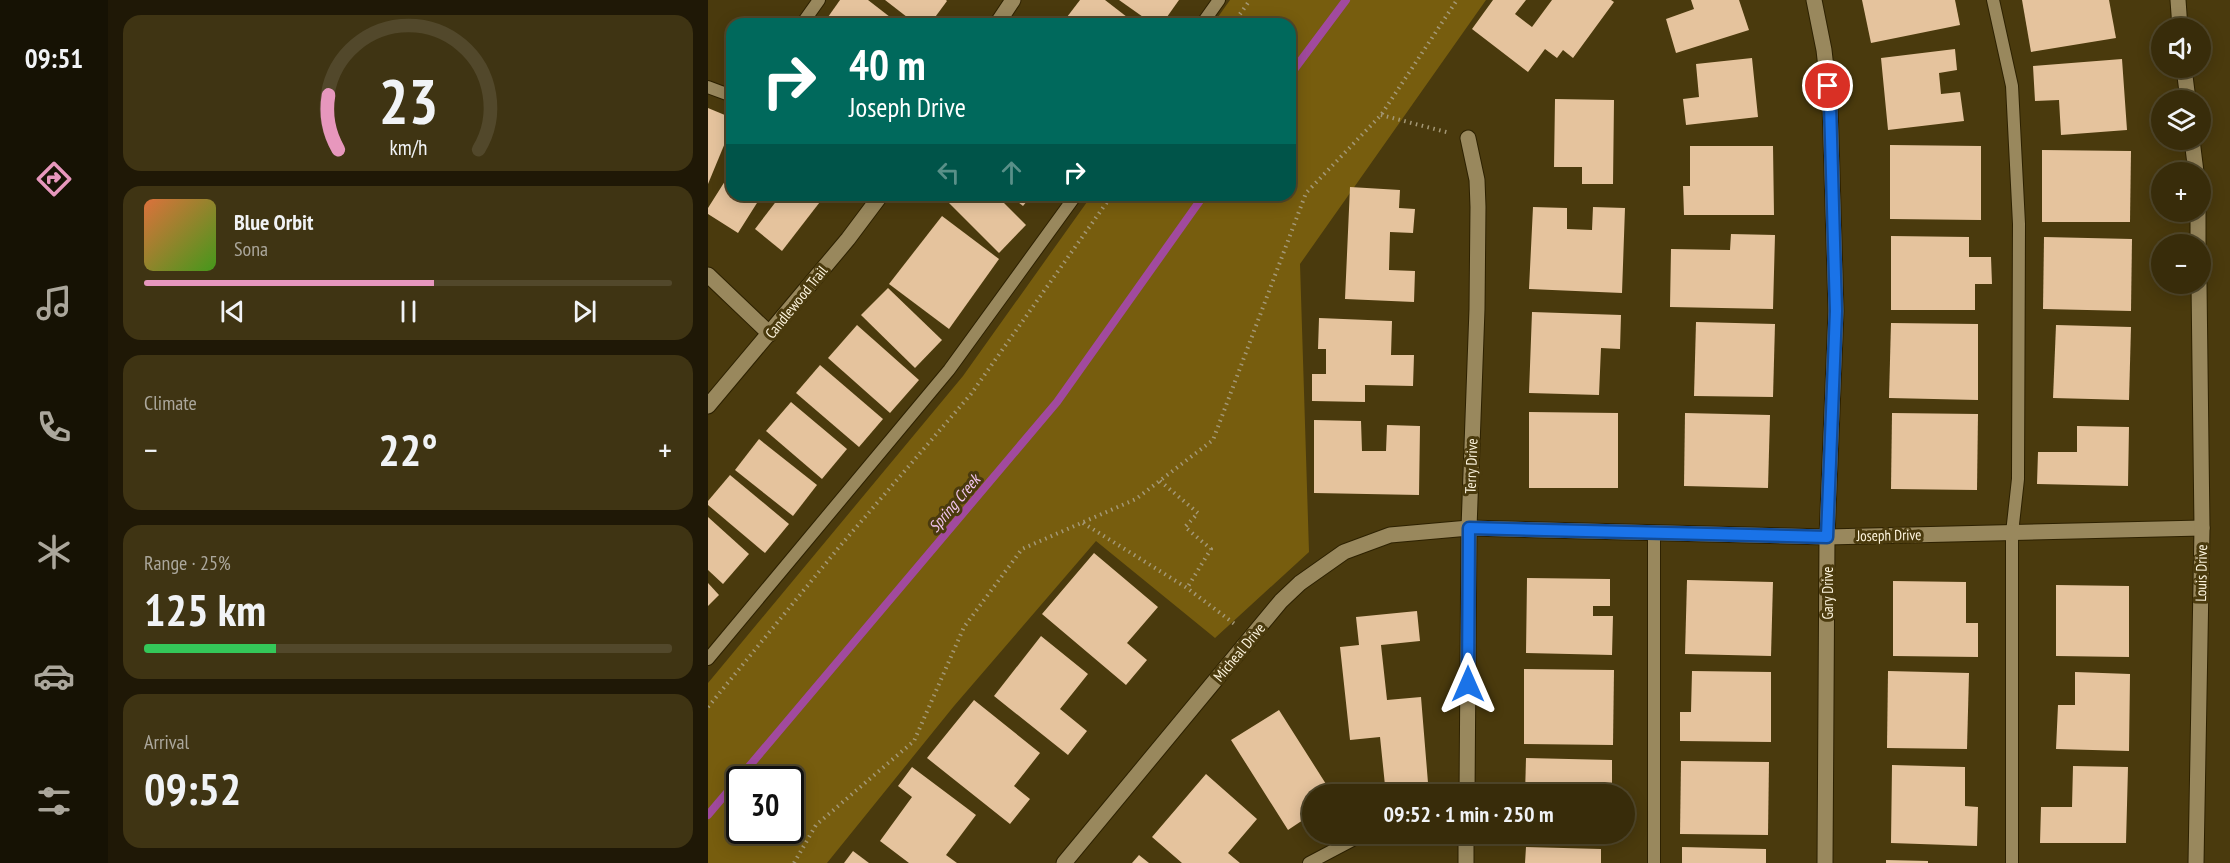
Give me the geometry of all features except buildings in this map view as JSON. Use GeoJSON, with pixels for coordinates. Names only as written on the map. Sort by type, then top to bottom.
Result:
{"type":"FeatureCollection","features":[{"type":"Feature","properties":{"kind":"street"},"geometry":{"type":"LineString","coordinates":[[1001,18],[1013,0]]}},
{"type":"Feature","properties":{"kind":"street","name":"Gary Drive"},"geometry":{"type":"LineString","coordinates":[[1814,0],[1824,50],[1830,104],[1836,311],[1827,537],[1825,863]]}},
{"type":"Feature","properties":{"kind":"street"},"geometry":{"type":"LineString","coordinates":[[2178,0],[2179,18]]}},
{"type":"Feature","properties":{"kind":"street","name":"Terry Drive"},"geometry":{"type":"LineString","coordinates":[[1467,784],[1469,528],[1478,309],[1477,180],[1468,138]]}},
{"type":"Feature","properties":{"kind":"street","name":"Candlewood Trail"},"geometry":{"type":"LineString","coordinates":[[708,406],[770,334],[873,201]]}},
{"type":"Feature","properties":{"kind":"street"},"geometry":{"type":"LineString","coordinates":[[708,275],[770,334]]}},
{"type":"Feature","properties":{"kind":"street","name":"Louis Drive"},"geometry":{"type":"LineString","coordinates":[[2196,863],[2202,528],[2199,294]]}},
{"type":"Feature","properties":{"kind":"street","name":"Joseph Drive"},"geometry":{"type":"LineString","coordinates":[[1469,528],[1827,537],[2202,528]]}},
{"type":"Feature","properties":{"kind":"street","name":"Micheal Drive"},"geometry":{"type":"LineString","coordinates":[[1064,863],[1281,601],[1300,583],[1344,552],[1390,535],[1469,528]]}},
{"type":"Feature","properties":{"kind":"street"},"geometry":{"type":"LineString","coordinates":[[1466,844],[1466,863]]}},
{"type":"Feature","properties":{"kind":"lane"},"geometry":{"type":"LineString","coordinates":[[806,18],[819,0]]}},
{"type":"Feature","properties":{"kind":"lane"},"geometry":{"type":"LineString","coordinates":[[1206,18],[1219,0]]}},
{"type":"Feature","properties":{"kind":"lane"},"geometry":{"type":"LineString","coordinates":[[1993,0],[2012,86],[2019,224],[2018,479],[2012,532],[2012,863]]}},
{"type":"Feature","properties":{"kind":"lane"},"geometry":{"type":"LineString","coordinates":[[708,87],[726,94]]}},
{"type":"Feature","properties":{"kind":"lane"},"geometry":{"type":"LineString","coordinates":[[708,659],[949,370],[1072,201]]}},
{"type":"Feature","properties":{"kind":"lane"},"geometry":{"type":"LineString","coordinates":[[1654,532],[1654,863]]}},
{"type":"Feature","properties":{"kind":"lane"},"geometry":{"type":"LineString","coordinates":[[1309,863],[1345,844]]}},
{"type":"Feature","properties":{"kind":"path"},"geometry":{"type":"LineString","coordinates":[[1237,18],[1250,0]]}},
{"type":"Feature","properties":{"kind":"path"},"geometry":{"type":"LineString","coordinates":[[794,863],[816,825],[914,741],[964,627],[1022,549],[1136,499],[1213,440],[1306,193],[1381,114],[1457,0]]}},
{"type":"Feature","properties":{"kind":"path"},"geometry":{"type":"LineString","coordinates":[[1381,114],[1468,138]]}},
{"type":"Feature","properties":{"kind":"path"},"geometry":{"type":"LineString","coordinates":[[708,707],[840,546],[971,394],[1108,201]]}},
{"type":"Feature","properties":{"kind":"path"},"geometry":{"type":"LineString","coordinates":[[1160,481],[1198,513],[1185,528],[1211,549],[1187,588]]}},
{"type":"Feature","properties":{"kind":"path"},"geometry":{"type":"LineString","coordinates":[[1082,523],[1187,588],[1251,637]]}},
{"type":"Feature","properties":{"kind":"shaded area"},"geometry":{"type":"Polygon","coordinates":[[[1230,0],[1486,0],[1300,264],[1309,552],[1215,638],[1096,541],[954,706],[827,863],[708,863],[708,683],[963,376],[1088,201],[1296,201],[1296,18],[1217,18],[1230,0]]]}},
{"type":"Feature","properties":{"kind":"waterway","name":"Spring Creek"},"geometry":{"type":"LineString","coordinates":[[1296,67],[1346,0]]}},
{"type":"Feature","properties":{"kind":"waterway","name":"Spring Creek"},"geometry":{"type":"LineString","coordinates":[[708,815],[1057,402],[1200,201]]}},
{"type":"Feature","properties":{"kind":"route"},"geometry":{"type":"LineString","coordinates":[[1468,684],[1469,528],[1827,537],[1836,311],[1828,86]]}}]}
